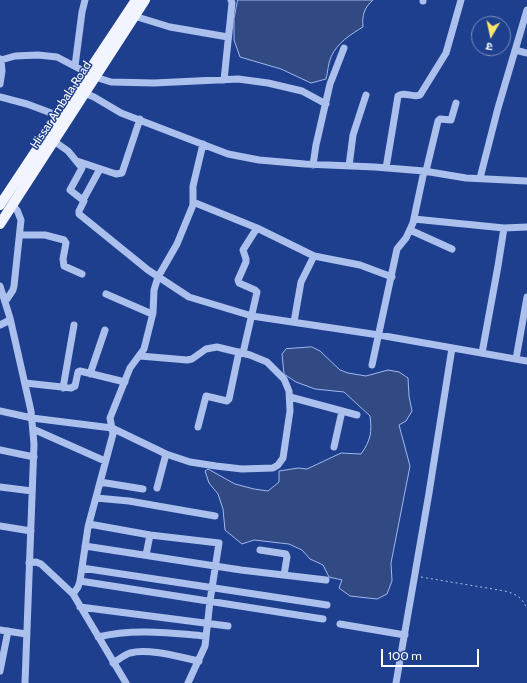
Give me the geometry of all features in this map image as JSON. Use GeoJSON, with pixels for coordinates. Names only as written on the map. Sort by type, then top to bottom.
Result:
{"type":"FeatureCollection","features":[{"type":"Feature","properties":{"kind":"main road","name":"Hissar Ambala Road"},"geometry":{"type":"LineString","coordinates":[[0,205],[50,138],[91,75],[136,0]]}},
{"type":"Feature","properties":{"kind":"main road","name":"Hissar Ambala Road"},"geometry":{"type":"LineString","coordinates":[[91,75],[145,0]]}},
{"type":"Feature","properties":{"kind":"main road","name":"Hissar Ambala Road"},"geometry":{"type":"LineString","coordinates":[[0,224],[12,206],[50,138]]}},
{"type":"Feature","properties":{"kind":"street"},"geometry":{"type":"LineString","coordinates":[[74,66],[82,12],[86,0]]}},
{"type":"Feature","properties":{"kind":"street"},"geometry":{"type":"LineString","coordinates":[[224,80],[232,3],[231,0]]}},
{"type":"Feature","properties":{"kind":"street"},"geometry":{"type":"LineString","coordinates":[[386,168],[398,96],[402,93],[418,96],[431,77],[446,53],[461,0]]}},
{"type":"Feature","properties":{"kind":"street"},"geometry":{"type":"LineString","coordinates":[[480,178],[489,141],[527,10]]}},
{"type":"Feature","properties":{"kind":"street"},"geometry":{"type":"LineString","coordinates":[[134,16],[170,27],[228,37]]}},
{"type":"Feature","properties":{"kind":"street"},"geometry":{"type":"LineString","coordinates":[[314,165],[316,145],[330,84],[344,48]]}},
{"type":"Feature","properties":{"kind":"street"},"geometry":{"type":"LineString","coordinates":[[515,50],[527,53]]}},
{"type":"Feature","properties":{"kind":"street"},"geometry":{"type":"LineString","coordinates":[[0,84],[2,71],[1,60],[15,56],[38,55],[57,57],[91,75],[111,82],[126,83],[238,79],[284,86],[302,91],[326,104]]}},
{"type":"Feature","properties":{"kind":"street"},"geometry":{"type":"LineString","coordinates":[[80,92],[122,113],[228,154],[259,160],[314,165],[386,168],[425,171],[466,178],[527,181]]}},
{"type":"Feature","properties":{"kind":"street"},"geometry":{"type":"LineString","coordinates":[[349,166],[353,135],[366,95]]}},
{"type":"Feature","properties":{"kind":"street"},"geometry":{"type":"LineString","coordinates":[[0,97],[27,104],[63,118]]}},
{"type":"Feature","properties":{"kind":"street"},"geometry":{"type":"LineString","coordinates":[[372,365],[397,249],[406,238],[414,218],[425,171],[440,119],[451,120],[456,103]]}},
{"type":"Feature","properties":{"kind":"street"},"geometry":{"type":"LineString","coordinates":[[77,161],[116,174],[122,173],[140,119]]}},
{"type":"Feature","properties":{"kind":"street"},"geometry":{"type":"LineString","coordinates":[[50,138],[68,150],[82,168],[70,190],[83,200]]}},
{"type":"Feature","properties":{"kind":"street"},"geometry":{"type":"LineString","coordinates":[[73,594],[80,581],[89,524],[113,434],[110,418],[130,368],[140,356],[145,344],[152,314],[154,290],[158,277],[177,244],[193,202],[193,186],[202,144]]}},
{"type":"Feature","properties":{"kind":"street"},"geometry":{"type":"LineString","coordinates":[[100,169],[83,200],[79,214],[158,277],[188,297],[252,316],[379,335],[527,361]]}},
{"type":"Feature","properties":{"kind":"street"},"geometry":{"type":"LineString","coordinates":[[193,202],[257,228],[314,256],[360,265],[392,277]]}},
{"type":"Feature","properties":{"kind":"street"},"geometry":{"type":"LineString","coordinates":[[5,302],[14,286],[22,220],[17,210],[12,206]]}},
{"type":"Feature","properties":{"kind":"street"},"geometry":{"type":"LineString","coordinates":[[414,218],[504,228],[527,227]]}},
{"type":"Feature","properties":{"kind":"street"},"geometry":{"type":"LineString","coordinates":[[198,427],[206,396],[227,401],[230,397],[257,292],[239,284],[238,280],[246,262],[243,250],[257,228]]}},
{"type":"Feature","properties":{"kind":"street"},"geometry":{"type":"LineString","coordinates":[[482,353],[504,228]]}},
{"type":"Feature","properties":{"kind":"street"},"geometry":{"type":"LineString","coordinates":[[410,230],[452,249]]}},
{"type":"Feature","properties":{"kind":"street"},"geometry":{"type":"LineString","coordinates":[[20,235],[44,235],[64,240],[66,243],[63,259],[64,266],[82,274]]}},
{"type":"Feature","properties":{"kind":"street"},"geometry":{"type":"LineString","coordinates":[[294,322],[301,282],[314,256]]}},
{"type":"Feature","properties":{"kind":"street"},"geometry":{"type":"LineString","coordinates":[[0,286],[25,383],[33,429],[34,457],[25,683]]}},
{"type":"Feature","properties":{"kind":"street"},"geometry":{"type":"LineString","coordinates":[[106,294],[152,314]]}},
{"type":"Feature","properties":{"kind":"street"},"geometry":{"type":"LineString","coordinates":[[516,359],[527,297]]}},
{"type":"Feature","properties":{"kind":"street"},"geometry":{"type":"LineString","coordinates":[[0,325],[10,320]]}},
{"type":"Feature","properties":{"kind":"street"},"geometry":{"type":"LineString","coordinates":[[63,388],[74,325]]}},
{"type":"Feature","properties":{"kind":"street"},"geometry":{"type":"LineString","coordinates":[[90,374],[105,330]]}},
{"type":"Feature","properties":{"kind":"street"},"geometry":{"type":"LineString","coordinates":[[0,411],[32,418],[112,428],[166,454],[190,462],[242,469],[273,468],[278,465],[283,458],[290,411],[290,397],[284,379],[267,362],[217,347],[206,349],[192,359],[187,360],[140,356]]}},
{"type":"Feature","properties":{"kind":"street"},"geometry":{"type":"LineString","coordinates":[[396,683],[452,348]]}},
{"type":"Feature","properties":{"kind":"street"},"geometry":{"type":"LineString","coordinates":[[25,383],[74,388],[79,371],[124,382]]}},
{"type":"Feature","properties":{"kind":"street"},"geometry":{"type":"LineString","coordinates":[[290,397],[357,415]]}},
{"type":"Feature","properties":{"kind":"street"},"geometry":{"type":"LineString","coordinates":[[334,447],[342,411]]}},
{"type":"Feature","properties":{"kind":"street"},"geometry":{"type":"LineString","coordinates":[[33,429],[105,461]]}},
{"type":"Feature","properties":{"kind":"street"},"geometry":{"type":"LineString","coordinates":[[0,450],[34,457]]}},
{"type":"Feature","properties":{"kind":"street"},"geometry":{"type":"LineString","coordinates":[[156,488],[166,454]]}},
{"type":"Feature","properties":{"kind":"street"},"geometry":{"type":"LineString","coordinates":[[100,482],[143,489]]}},
{"type":"Feature","properties":{"kind":"street"},"geometry":{"type":"LineString","coordinates":[[0,487],[32,491]]}},
{"type":"Feature","properties":{"kind":"street"},"geometry":{"type":"LineString","coordinates":[[96,498],[129,501],[215,516]]}},
{"type":"Feature","properties":{"kind":"street"},"geometry":{"type":"LineString","coordinates":[[89,524],[150,535],[219,543],[205,646],[188,683]]}},
{"type":"Feature","properties":{"kind":"street"},"geometry":{"type":"LineString","coordinates":[[0,526],[30,532]]}},
{"type":"Feature","properties":{"kind":"street"},"geometry":{"type":"LineString","coordinates":[[146,555],[150,535]]}},
{"type":"Feature","properties":{"kind":"street"},"geometry":{"type":"LineString","coordinates":[[85,546],[215,566],[326,580]]}},
{"type":"Feature","properties":{"kind":"street"},"geometry":{"type":"LineString","coordinates":[[260,550],[286,554],[287,557],[284,575]]}},
{"type":"Feature","properties":{"kind":"street"},"geometry":{"type":"LineString","coordinates":[[29,563],[36,562],[41,564],[73,594],[126,683]]}},
{"type":"Feature","properties":{"kind":"street"},"geometry":{"type":"LineString","coordinates":[[82,568],[327,605]]}},
{"type":"Feature","properties":{"kind":"street"},"geometry":{"type":"LineString","coordinates":[[80,581],[323,619]]}},
{"type":"Feature","properties":{"kind":"street"},"geometry":{"type":"LineString","coordinates":[[80,607],[228,626]]}},
{"type":"Feature","properties":{"kind":"street"},"geometry":{"type":"LineString","coordinates":[[340,624],[405,635]]}},
{"type":"Feature","properties":{"kind":"street"},"geometry":{"type":"LineString","coordinates":[[0,630],[26,634]]}},
{"type":"Feature","properties":{"kind":"street"},"geometry":{"type":"LineString","coordinates":[[0,671],[3,644],[8,631]]}},
{"type":"Feature","properties":{"kind":"street"},"geometry":{"type":"LineString","coordinates":[[98,637],[141,632],[170,632],[206,636]]}},
{"type":"Feature","properties":{"kind":"street"},"geometry":{"type":"LineString","coordinates":[[113,663],[128,654],[138,652],[166,654],[199,661]]}},
{"type":"Feature","properties":{"kind":"path"},"geometry":{"type":"LineString","coordinates":[[415,576],[505,591],[519,596],[523,600],[527,609]]}},
{"type":"Feature","properties":{"kind":"water"},"geometry":{"type":"Polygon","coordinates":[[[238,0],[373,0],[364,12],[363,27],[345,39],[337,47],[331,57],[326,79],[311,83],[281,69],[240,57],[234,40],[234,19],[238,0]]]}},
{"type":"Feature","properties":{"kind":"water"},"geometry":{"type":"Polygon","coordinates":[[[312,347],[320,351],[340,370],[348,373],[366,376],[388,370],[399,372],[408,378],[412,411],[406,421],[399,425],[410,466],[391,563],[392,581],[387,594],[377,599],[350,596],[339,588],[342,580],[329,577],[323,565],[310,559],[302,550],[289,544],[254,540],[242,544],[225,530],[223,509],[218,494],[209,483],[205,471],[208,469],[235,484],[268,491],[279,482],[279,471],[298,468],[307,469],[341,453],[361,454],[370,436],[370,416],[344,392],[315,389],[296,382],[284,374],[282,354],[286,349],[312,347]]]}}]}
